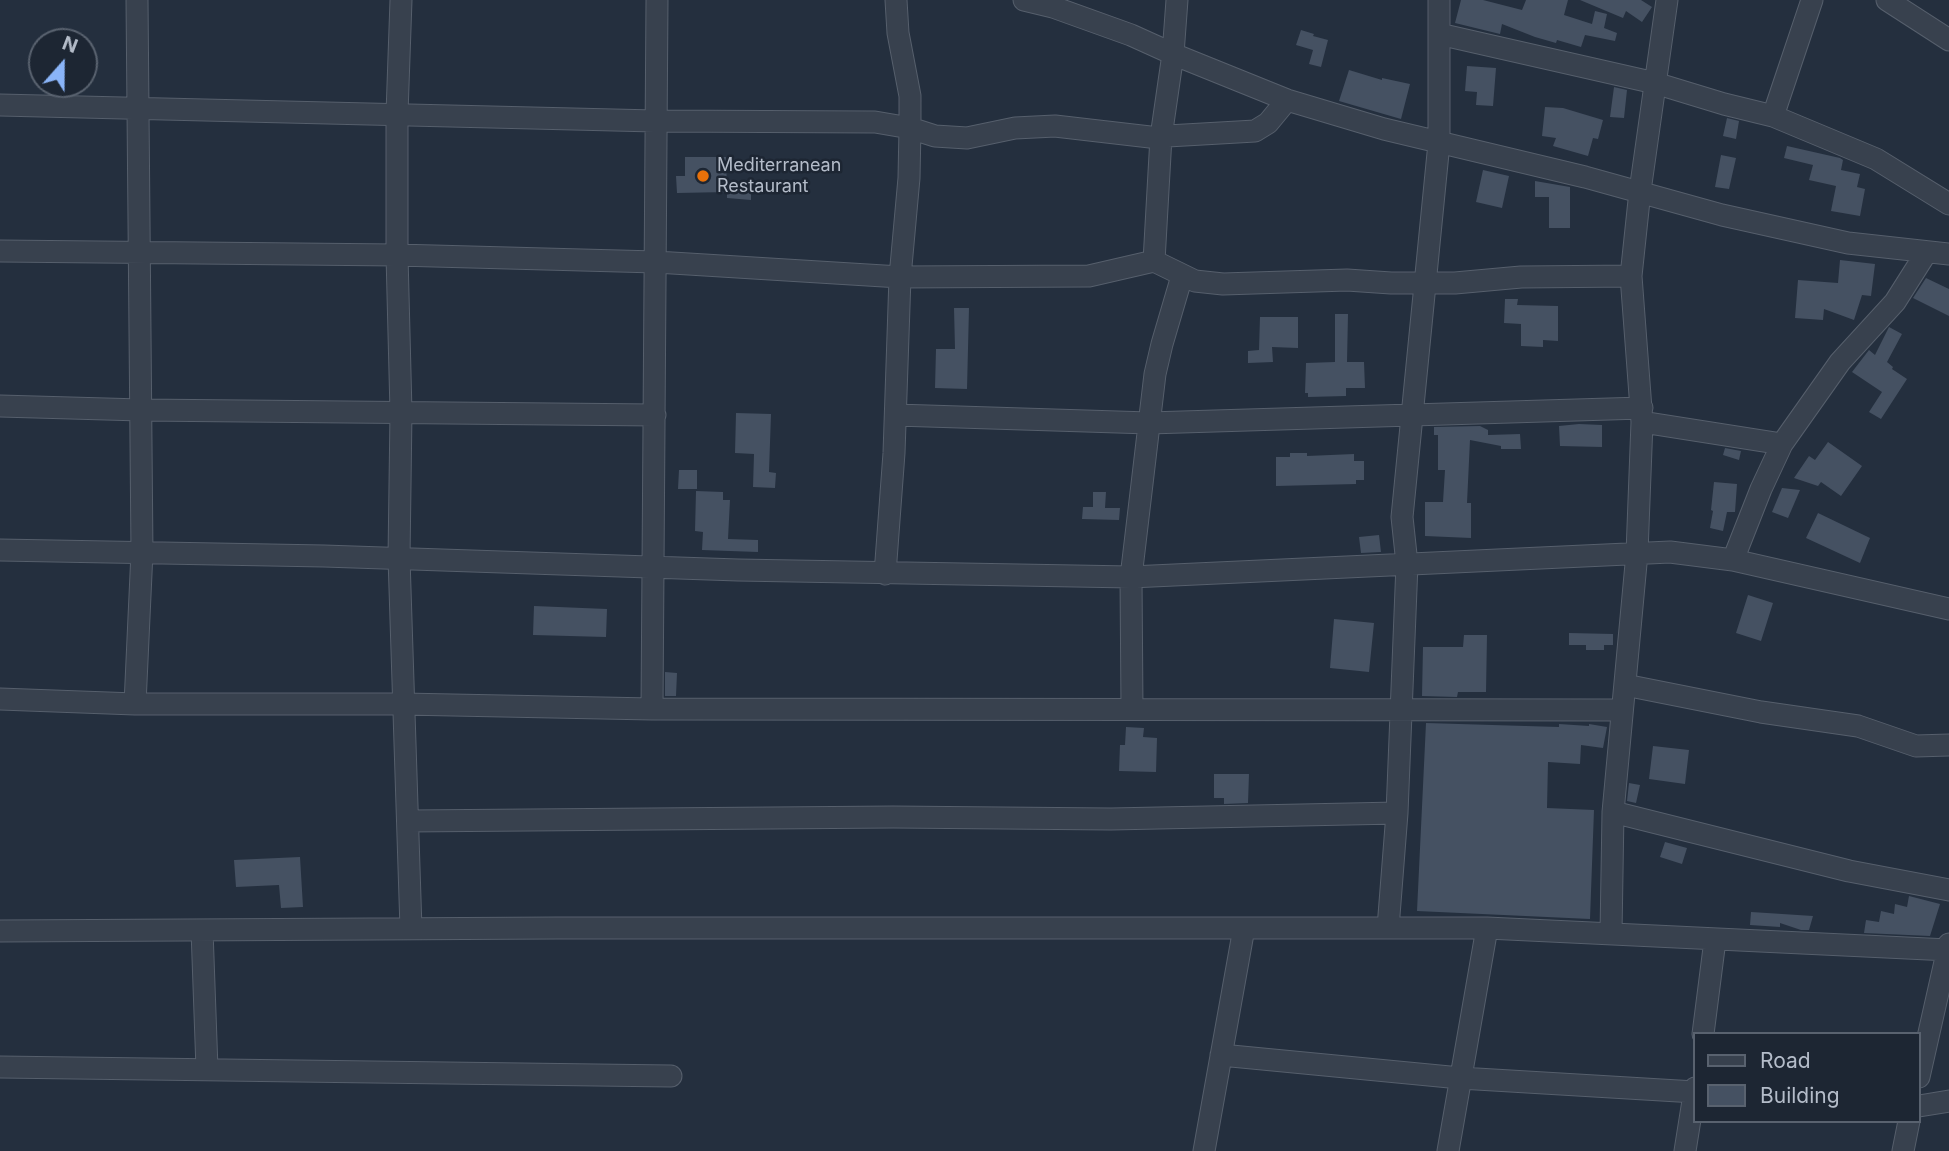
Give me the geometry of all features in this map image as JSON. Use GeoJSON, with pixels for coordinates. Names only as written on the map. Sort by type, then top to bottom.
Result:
{"type":"FeatureCollection","features":[{"type":"Feature","properties":{"kind":"street"},"geometry":{"type":"LineString","coordinates":[[135,704],[142,552],[137,0]]}},
{"type":"Feature","properties":{"kind":"street"},"geometry":{"type":"LineString","coordinates":[[401,0],[397,114],[401,412],[399,558],[411,929]]}},
{"type":"Feature","properties":{"kind":"street"},"geometry":{"type":"LineString","coordinates":[[652,709],[657,0]]}},
{"type":"Feature","properties":{"kind":"street"},"geometry":{"type":"LineString","coordinates":[[885,574],[910,128],[910,96],[898,33],[896,0]]}},
{"type":"Feature","properties":{"kind":"street"},"geometry":{"type":"LineString","coordinates":[[1024,0],[1053,7],[1131,35],[1287,100],[1439,143],[1640,191],[1723,215],[1847,243],[1949,254]]}},
{"type":"Feature","properties":{"kind":"street"},"geometry":{"type":"LineString","coordinates":[[1154,261],[1161,137],[1173,54],[1177,0]]}},
{"type":"Feature","properties":{"kind":"street"},"geometry":{"type":"LineString","coordinates":[[1388,928],[1397,813],[1407,564],[1402,517],[1439,143],[1439,0]]}},
{"type":"Feature","properties":{"kind":"street"},"geometry":{"type":"LineString","coordinates":[[1611,934],[1613,812],[1637,553],[1642,415],[1631,276],[1667,0]]}},
{"type":"Feature","properties":{"kind":"street"},"geometry":{"type":"LineString","coordinates":[[1773,116],[1812,0]]}},
{"type":"Feature","properties":{"kind":"street"},"geometry":{"type":"LineString","coordinates":[[1887,0],[1949,40]]}},
{"type":"Feature","properties":{"kind":"street"},"geometry":{"type":"LineString","coordinates":[[1439,34],[1655,83],[1773,116],[1876,159],[1949,204]]}},
{"type":"Feature","properties":{"kind":"street"},"geometry":{"type":"LineString","coordinates":[[0,105],[655,121],[862,122],[910,128],[934,136],[967,138],[1015,128],[1055,126],[1120,135],[1161,137],[1255,131],[1268,123],[1287,100]]}},
{"type":"Feature","properties":{"kind":"street"},"geometry":{"type":"LineString","coordinates":[[0,251],[397,255],[656,262],[900,277],[1089,276],[1154,261],[1195,281],[1223,284],[1347,280],[1455,283],[1521,277],[1631,276]]}},
{"type":"Feature","properties":{"kind":"street"},"geometry":{"type":"LineString","coordinates":[[1733,560],[1782,444],[1840,362],[1895,302],[1926,253]]}},
{"type":"Feature","properties":{"kind":"street"},"geometry":{"type":"LineString","coordinates":[[1132,709],[1131,577],[1155,374],[1182,276]]}},
{"type":"Feature","properties":{"kind":"street"},"geometry":{"type":"LineString","coordinates":[[0,406],[655,415]]}},
{"type":"Feature","properties":{"kind":"street"},"geometry":{"type":"LineString","coordinates":[[896,415],[1149,423],[1413,415],[1642,415],[1782,444]]}},
{"type":"Feature","properties":{"kind":"street"},"geometry":{"type":"LineString","coordinates":[[0,550],[399,558],[885,574],[1131,577],[1670,552],[1733,560],[1949,609]]}},
{"type":"Feature","properties":{"kind":"street"},"geometry":{"type":"LineString","coordinates":[[1625,685],[1761,712],[1858,726],[1916,746],[1949,745]]}},
{"type":"Feature","properties":{"kind":"street"},"geometry":{"type":"LineString","coordinates":[[0,699],[135,704],[652,709],[1622,710]]}},
{"type":"Feature","properties":{"kind":"street"},"geometry":{"type":"LineString","coordinates":[[1613,812],[1849,871],[1949,890]]}},
{"type":"Feature","properties":{"kind":"street"},"geometry":{"type":"LineString","coordinates":[[408,821],[893,817],[1111,819],[1397,813]]}},
{"type":"Feature","properties":{"kind":"street"},"geometry":{"type":"LineString","coordinates":[[1204,1151],[1244,928]]}},
{"type":"Feature","properties":{"kind":"street"},"geometry":{"type":"LineString","coordinates":[[1448,1151],[1487,928]]}},
{"type":"Feature","properties":{"kind":"street"},"geometry":{"type":"LineString","coordinates":[[0,931],[1487,928],[1715,940],[1949,948],[1921,1068]]}},
{"type":"Feature","properties":{"kind":"street"},"geometry":{"type":"LineString","coordinates":[[202,930],[207,1069]]}},
{"type":"Feature","properties":{"kind":"street"},"geometry":{"type":"LineString","coordinates":[[1703,1032],[1715,940]]}},
{"type":"Feature","properties":{"kind":"street"},"geometry":{"type":"LineString","coordinates":[[1221,1055],[1461,1078],[1694,1090]]}},
{"type":"Feature","properties":{"kind":"street"},"geometry":{"type":"LineString","coordinates":[[0,1067],[671,1076]]}},
{"type":"Feature","properties":{"kind":"street"},"geometry":{"type":"LineString","coordinates":[[1685,1151],[1694,1096]]}},
{"type":"Feature","properties":{"kind":"street"},"geometry":{"type":"LineString","coordinates":[[1921,1106],[1949,1101]]}},
{"type":"Feature","properties":{"kind":"street"},"geometry":{"type":"LineString","coordinates":[[1903,1151],[1909,1123]]}},
{"type":"Feature","properties":{"kind":"building"},"geometry":{"type":"Polygon","coordinates":[[[1461,0],[1483,0],[1522,10],[1526,0],[1568,0],[1564,15],[1592,24],[1595,11],[1607,14],[1604,28],[1617,33],[1615,41],[1585,35],[1581,47],[1535,37],[1502,24],[1500,34],[1455,23],[1461,0]]]}},
{"type":"Feature","properties":{"kind":"building"},"geometry":{"type":"Polygon","coordinates":[[[1580,0],[1641,0],[1652,7],[1642,22],[1626,11],[1623,18],[1580,0]]]}},
{"type":"Feature","properties":{"kind":"building"},"geometry":{"type":"Polygon","coordinates":[[[1301,30],[1328,40],[1321,67],[1309,64],[1313,50],[1296,45],[1301,30]]]}},
{"type":"Feature","properties":{"kind":"building"},"geometry":{"type":"Polygon","coordinates":[[[1467,66],[1496,68],[1493,106],[1476,105],[1477,92],[1465,91],[1467,66]]]}},
{"type":"Feature","properties":{"kind":"building"},"geometry":{"type":"Polygon","coordinates":[[[1349,70],[1382,80],[1410,84],[1401,119],[1339,101],[1349,70]]]}},
{"type":"Feature","properties":{"kind":"building"},"geometry":{"type":"Polygon","coordinates":[[[1614,87],[1627,90],[1624,118],[1610,117],[1614,87]]]}},
{"type":"Feature","properties":{"kind":"building"},"geometry":{"type":"Polygon","coordinates":[[[1545,107],[1563,108],[1603,120],[1598,139],[1593,138],[1588,156],[1553,146],[1556,138],[1542,136],[1545,107]]]}},
{"type":"Feature","properties":{"kind":"building"},"geometry":{"type":"Polygon","coordinates":[[[1727,118],[1739,121],[1736,139],[1723,136],[1727,118]]]}},
{"type":"Feature","properties":{"kind":"building"},"geometry":{"type":"Polygon","coordinates":[[[1787,146],[1840,158],[1843,160],[1841,170],[1860,174],[1857,187],[1865,189],[1860,216],[1831,211],[1836,186],[1809,180],[1813,165],[1784,158],[1787,146]]]}},
{"type":"Feature","properties":{"kind":"building"},"geometry":{"type":"Polygon","coordinates":[[[1721,155],[1736,158],[1729,189],[1715,187],[1721,155]]]}},
{"type":"Feature","properties":{"kind":"building"},"geometry":{"type":"Polygon","coordinates":[[[685,157],[726,157],[727,192],[677,193],[676,176],[685,176],[685,157]]]}},
{"type":"Feature","properties":{"kind":"building"},"geometry":{"type":"Polygon","coordinates":[[[1483,170],[1509,176],[1502,208],[1476,202],[1483,170]]]}},
{"type":"Feature","properties":{"kind":"building"},"geometry":{"type":"Polygon","coordinates":[[[1535,181],[1570,187],[1570,228],[1549,228],[1549,197],[1535,197],[1535,181]]]}},
{"type":"Feature","properties":{"kind":"building"},"geometry":{"type":"Polygon","coordinates":[[[727,182],[751,182],[751,200],[727,198],[727,182]]]}},
{"type":"Feature","properties":{"kind":"building"},"geometry":{"type":"Polygon","coordinates":[[[1840,260],[1875,264],[1871,296],[1862,295],[1854,320],[1824,309],[1823,320],[1795,318],[1798,280],[1838,283],[1840,260]]]}},
{"type":"Feature","properties":{"kind":"building"},"geometry":{"type":"Polygon","coordinates":[[[1926,278],[1949,289],[1949,316],[1913,298],[1926,278]]]}},
{"type":"Feature","properties":{"kind":"building"},"geometry":{"type":"Polygon","coordinates":[[[1505,299],[1518,299],[1517,305],[1558,306],[1558,341],[1543,340],[1543,347],[1521,346],[1521,324],[1504,323],[1505,299]]]}},
{"type":"Feature","properties":{"kind":"building"},"geometry":{"type":"Polygon","coordinates":[[[954,308],[969,308],[967,389],[935,388],[936,349],[955,349],[954,308]]]}},
{"type":"Feature","properties":{"kind":"building"},"geometry":{"type":"Polygon","coordinates":[[[1335,314],[1348,314],[1347,362],[1364,362],[1365,388],[1346,388],[1346,396],[1308,397],[1308,393],[1305,393],[1306,363],[1335,362],[1335,314]]]}},
{"type":"Feature","properties":{"kind":"building"},"geometry":{"type":"Polygon","coordinates":[[[1260,317],[1298,317],[1298,348],[1272,347],[1273,362],[1248,363],[1248,351],[1259,350],[1260,317]]]}},
{"type":"Feature","properties":{"kind":"building"},"geometry":{"type":"Polygon","coordinates":[[[1889,327],[1902,334],[1887,362],[1907,379],[1881,419],[1869,412],[1882,392],[1852,372],[1869,350],[1875,355],[1889,327]]]}},
{"type":"Feature","properties":{"kind":"building"},"geometry":{"type":"Polygon","coordinates":[[[736,413],[771,414],[769,472],[776,473],[775,488],[753,487],[754,454],[735,453],[736,413]]]}},
{"type":"Feature","properties":{"kind":"building"},"geometry":{"type":"Polygon","coordinates":[[[1602,425],[1602,447],[1560,446],[1559,426],[1602,425]]]}},
{"type":"Feature","properties":{"kind":"building"},"geometry":{"type":"Polygon","coordinates":[[[1480,426],[1488,430],[1488,435],[1520,434],[1521,449],[1501,449],[1501,446],[1470,440],[1467,503],[1471,503],[1471,538],[1425,536],[1425,502],[1443,502],[1445,470],[1438,470],[1438,435],[1434,435],[1434,427],[1480,426]]]}},
{"type":"Feature","properties":{"kind":"building"},"geometry":{"type":"Polygon","coordinates":[[[1828,442],[1862,466],[1841,496],[1821,482],[1818,486],[1794,478],[1809,456],[1815,460],[1828,442]]]}},
{"type":"Feature","properties":{"kind":"building"},"geometry":{"type":"Polygon","coordinates":[[[1725,448],[1741,451],[1739,460],[1723,455],[1725,448]]]}},
{"type":"Feature","properties":{"kind":"building"},"geometry":{"type":"Polygon","coordinates":[[[1290,453],[1307,453],[1307,456],[1354,454],[1354,461],[1364,461],[1364,480],[1356,480],[1356,484],[1276,486],[1276,457],[1290,457],[1290,453]]]}},
{"type":"Feature","properties":{"kind":"building"},"geometry":{"type":"Polygon","coordinates":[[[679,470],[697,470],[697,489],[678,489],[679,470]]]}},
{"type":"Feature","properties":{"kind":"building"},"geometry":{"type":"Polygon","coordinates":[[[1714,482],[1737,484],[1735,512],[1727,512],[1723,531],[1710,528],[1714,482]]]}},
{"type":"Feature","properties":{"kind":"building"},"geometry":{"type":"Polygon","coordinates":[[[1782,488],[1800,490],[1788,518],[1772,512],[1782,488]]]}},
{"type":"Feature","properties":{"kind":"building"},"geometry":{"type":"Polygon","coordinates":[[[696,491],[723,492],[723,500],[730,500],[728,539],[758,540],[758,552],[702,550],[703,532],[695,531],[696,491]]]}},
{"type":"Feature","properties":{"kind":"building"},"geometry":{"type":"Polygon","coordinates":[[[1093,492],[1106,492],[1105,508],[1120,508],[1119,520],[1082,519],[1083,507],[1093,507],[1093,492]]]}},
{"type":"Feature","properties":{"kind":"building"},"geometry":{"type":"Polygon","coordinates":[[[1818,513],[1870,538],[1860,563],[1806,538],[1818,513]]]}},
{"type":"Feature","properties":{"kind":"building"},"geometry":{"type":"Polygon","coordinates":[[[1379,535],[1381,552],[1361,553],[1359,537],[1379,535]]]}},
{"type":"Feature","properties":{"kind":"building"},"geometry":{"type":"Polygon","coordinates":[[[1748,595],[1773,603],[1761,641],[1736,633],[1748,595]]]}},
{"type":"Feature","properties":{"kind":"building"},"geometry":{"type":"Polygon","coordinates":[[[534,606],[607,609],[606,637],[533,635],[534,606]]]}},
{"type":"Feature","properties":{"kind":"building"},"geometry":{"type":"Polygon","coordinates":[[[1334,619],[1374,623],[1369,672],[1330,668],[1334,619]]]}},
{"type":"Feature","properties":{"kind":"building"},"geometry":{"type":"Polygon","coordinates":[[[1569,633],[1613,634],[1613,645],[1604,645],[1604,650],[1586,650],[1586,645],[1569,645],[1569,633]]]}},
{"type":"Feature","properties":{"kind":"building"},"geometry":{"type":"Polygon","coordinates":[[[1464,635],[1487,635],[1486,692],[1458,692],[1457,697],[1422,696],[1423,647],[1463,647],[1464,635]]]}},
{"type":"Feature","properties":{"kind":"building"},"geometry":{"type":"Polygon","coordinates":[[[665,672],[677,673],[676,696],[665,696],[665,672]]]}},
{"type":"Feature","properties":{"kind":"building"},"geometry":{"type":"Polygon","coordinates":[[[1426,723],[1559,727],[1559,724],[1589,724],[1607,727],[1603,748],[1581,745],[1580,764],[1548,762],[1547,808],[1594,810],[1590,919],[1417,911],[1426,723]]]}},
{"type":"Feature","properties":{"kind":"building"},"geometry":{"type":"Polygon","coordinates":[[[1126,727],[1144,728],[1143,737],[1157,738],[1156,772],[1119,771],[1120,745],[1125,745],[1126,727]]]}},
{"type":"Feature","properties":{"kind":"building"},"geometry":{"type":"Polygon","coordinates":[[[1653,746],[1689,750],[1685,784],[1649,779],[1653,746]]]}},
{"type":"Feature","properties":{"kind":"building"},"geometry":{"type":"Polygon","coordinates":[[[1214,774],[1249,774],[1248,803],[1224,804],[1224,798],[1214,798],[1214,774]]]}},
{"type":"Feature","properties":{"kind":"building"},"geometry":{"type":"Polygon","coordinates":[[[1629,783],[1640,785],[1636,803],[1627,801],[1629,783]]]}},
{"type":"Feature","properties":{"kind":"building"},"geometry":{"type":"Polygon","coordinates":[[[1665,842],[1687,848],[1682,864],[1660,857],[1665,842]]]}},
{"type":"Feature","properties":{"kind":"building"},"geometry":{"type":"Polygon","coordinates":[[[300,857],[303,907],[281,908],[279,885],[236,887],[234,860],[300,857]]]}},
{"type":"Feature","properties":{"kind":"building"},"geometry":{"type":"Polygon","coordinates":[[[1909,896],[1940,904],[1930,936],[1864,933],[1866,920],[1879,922],[1881,911],[1894,914],[1895,904],[1907,907],[1909,896]]]}},
{"type":"Feature","properties":{"kind":"building"},"geometry":{"type":"Polygon","coordinates":[[[1751,912],[1813,916],[1809,930],[1801,930],[1780,923],[1780,927],[1750,925],[1751,912]]]}},
{"type":"Feature","properties":{"kind":"place","name":"Mediterranean Restaurant"},"geometry":{"type":"Point","coordinates":[703,176]}}]}
